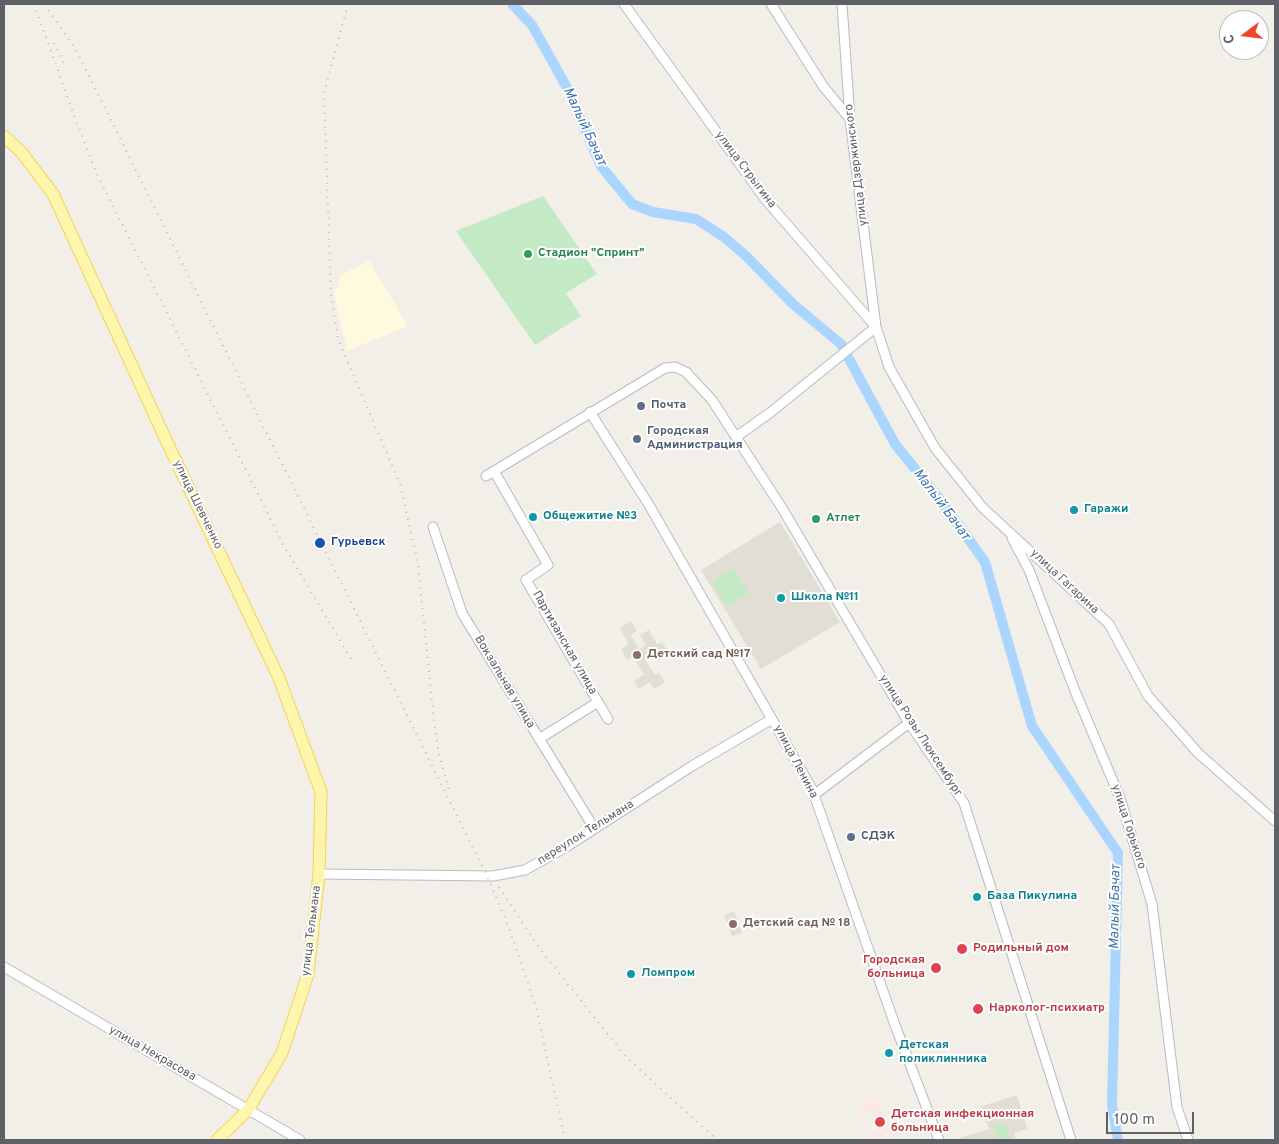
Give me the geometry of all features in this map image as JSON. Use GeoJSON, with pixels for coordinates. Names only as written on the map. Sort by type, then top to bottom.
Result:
{"type":"FeatureCollection","features":[{"type":"Feature","properties":{"kind":"main road","name":"улица Шевченко"},"geometry":{"type":"LineString","coordinates":[[4,136],[22,153],[53,194],[166,440],[279,678],[321,792],[319,874]]}},
{"type":"Feature","properties":{"kind":"main road","name":"улица Тельмана"},"geometry":{"type":"LineString","coordinates":[[216,1140],[248,1110],[282,1053],[308,974],[319,874]]}},
{"type":"Feature","properties":{"kind":"street","name":"улица Стрыгина"},"geometry":{"type":"LineString","coordinates":[[624,4],[765,198],[876,327]]}},
{"type":"Feature","properties":{"kind":"street"},"geometry":{"type":"LineString","coordinates":[[771,4],[824,86],[850,120]]}},
{"type":"Feature","properties":{"kind":"street","name":"улица Дзержинского"},"geometry":{"type":"LineString","coordinates":[[842,4],[850,120],[876,327]]}},
{"type":"Feature","properties":{"kind":"street"},"geometry":{"type":"LineString","coordinates":[[736,437],[876,327]]}},
{"type":"Feature","properties":{"kind":"street","name":"улица Гагарина"},"geometry":{"type":"LineString","coordinates":[[876,327],[889,367],[935,448],[983,508],[1109,624],[1148,696],[1198,753],[1275,821]]}},
{"type":"Feature","properties":{"kind":"street","name":"улица Розы Люксембург"},"geometry":{"type":"LineString","coordinates":[[590,412],[665,368],[675,367],[686,372],[712,400],[782,508],[909,723],[964,802],[1071,1140]]}},
{"type":"Feature","properties":{"kind":"street","name":"Партизанская улица"},"geometry":{"type":"LineString","coordinates":[[590,412],[490,474],[548,565],[526,580],[608,719]]}},
{"type":"Feature","properties":{"kind":"street","name":"улица Ленина"},"geometry":{"type":"LineString","coordinates":[[590,412],[647,501],[792,751],[814,795],[895,1025],[939,1140]]}},
{"type":"Feature","properties":{"kind":"street","name":"Вокзальная улица"},"geometry":{"type":"LineString","coordinates":[[434,527],[462,613],[594,828]]}},
{"type":"Feature","properties":{"kind":"street","name":"улица Горького"},"geometry":{"type":"LineString","coordinates":[[1008,531],[1029,570],[1075,690],[1120,798],[1152,904],[1177,1107],[1188,1140]]}},
{"type":"Feature","properties":{"kind":"street"},"geometry":{"type":"LineString","coordinates":[[539,739],[598,702]]}},
{"type":"Feature","properties":{"kind":"street","name":"переулок Тельмана"},"geometry":{"type":"LineString","coordinates":[[319,874],[493,876],[526,870],[564,849],[594,828],[772,719]]}},
{"type":"Feature","properties":{"kind":"street"},"geometry":{"type":"LineString","coordinates":[[814,795],[909,723]]}},
{"type":"Feature","properties":{"kind":"street","name":"улица Некрасова"},"geometry":{"type":"LineString","coordinates":[[4,967],[300,1140]]}},
{"type":"Feature","properties":{"kind":"shaded area"},"geometry":{"type":"Polygon","coordinates":[[[369,261],[408,326],[347,351],[334,293],[339,286],[339,276],[369,261]]]}},
{"type":"Feature","properties":{"kind":"shaded area"},"geometry":{"type":"Polygon","coordinates":[[[780,522],[840,622],[761,669],[701,570],[780,522]]]}},
{"type":"Feature","properties":{"kind":"shaded area","name":"Детский сад №17"},"geometry":{"type":"Polygon","coordinates":[[[631,621],[637,631],[631,635],[639,649],[646,645],[640,635],[649,630],[657,644],[662,642],[669,653],[658,660],[653,652],[644,658],[655,675],[659,673],[665,682],[654,689],[650,682],[639,689],[634,681],[644,675],[633,657],[627,660],[621,649],[629,644],[620,628],[631,621]]]}},
{"type":"Feature","properties":{"kind":"shaded area","name":"Детский сад № 18"},"geometry":{"type":"Polygon","coordinates":[[[734,911],[742,933],[732,936],[724,915],[734,911]]]}},
{"type":"Feature","properties":{"kind":"shaded area"},"geometry":{"type":"Polygon","coordinates":[[[1017,1095],[1027,1129],[1014,1133],[1016,1140],[954,1140],[989,1129],[982,1106],[1017,1095]]]}},
{"type":"Feature","properties":{"kind":"shaded area","name":"Детская инфекционная больница"},"geometry":{"type":"Polygon","coordinates":[[[877,1097],[891,1134],[872,1140],[869,1132],[876,1129],[870,1112],[861,1115],[857,1105],[877,1097]]]}},
{"type":"Feature","properties":{"kind":"green space","name":"Стадион \"Спринт\""},"geometry":{"type":"Polygon","coordinates":[[[543,196],[597,274],[566,293],[581,316],[535,345],[456,231],[543,196]]]}},
{"type":"Feature","properties":{"kind":"green space"},"geometry":{"type":"Polygon","coordinates":[[[733,568],[748,593],[727,606],[712,581],[733,568]]]}},
{"type":"Feature","properties":{"kind":"green space"},"geometry":{"type":"Polygon","coordinates":[[[1005,1123],[1011,1140],[998,1140],[993,1127],[1005,1123]]]}},
{"type":"Feature","properties":{"kind":"waterway","name":"Малый Бачат"},"geometry":{"type":"LineString","coordinates":[[512,4],[532,25],[566,86],[601,166],[632,204],[653,212],[696,219],[724,237],[746,256],[793,304],[841,344],[895,444],[942,502],[985,562],[1032,726],[1118,853],[1112,1105],[1118,1140]]}},
{"type":"Feature","properties":{"kind":"railway"},"geometry":{"type":"LineString","coordinates":[[34,4],[96,172],[285,548],[354,664]]}},
{"type":"Feature","properties":{"kind":"railway"},"geometry":{"type":"LineString","coordinates":[[45,4],[77,52],[487,876],[510,930],[536,1007],[565,1140]]}},
{"type":"Feature","properties":{"kind":"railway"},"geometry":{"type":"LineString","coordinates":[[348,4],[324,93],[331,294],[338,339],[400,484],[418,564],[434,722],[439,754],[449,790]]}},
{"type":"Feature","properties":{"kind":"railway"},"geometry":{"type":"LineString","coordinates":[[54,43],[66,67]]}},
{"type":"Feature","properties":{"kind":"railway"},"geometry":{"type":"LineString","coordinates":[[499,887],[539,948],[626,1057],[717,1140]]}},
{"type":"Feature","properties":{"kind":"place","name":"Стадион \"Спринт\""},"geometry":{"type":"Point","coordinates":[528,254]}},
{"type":"Feature","properties":{"kind":"place","name":"Почта"},"geometry":{"type":"Point","coordinates":[641,406]}},
{"type":"Feature","properties":{"kind":"place","name":"Городская Администрация"},"geometry":{"type":"Point","coordinates":[637,439]}},
{"type":"Feature","properties":{"kind":"place","name":"Гаражи"},"geometry":{"type":"Point","coordinates":[1074,510]}},
{"type":"Feature","properties":{"kind":"place","name":"Общежитие №3"},"geometry":{"type":"Point","coordinates":[533,517]}},
{"type":"Feature","properties":{"kind":"place","name":"Атлет"},"geometry":{"type":"Point","coordinates":[816,519]}},
{"type":"Feature","properties":{"kind":"place","name":"Гурьевск"},"geometry":{"type":"Point","coordinates":[320,543]}},
{"type":"Feature","properties":{"kind":"place","name":"Школа №11"},"geometry":{"type":"Point","coordinates":[781,598]}},
{"type":"Feature","properties":{"kind":"place","name":"Детский сад №17"},"geometry":{"type":"Point","coordinates":[637,655]}},
{"type":"Feature","properties":{"kind":"place","name":"СДЭК"},"geometry":{"type":"Point","coordinates":[851,837]}},
{"type":"Feature","properties":{"kind":"place","name":"База Пикулина"},"geometry":{"type":"Point","coordinates":[977,897]}},
{"type":"Feature","properties":{"kind":"place","name":"Детский сад № 18"},"geometry":{"type":"Point","coordinates":[733,924]}},
{"type":"Feature","properties":{"kind":"place","name":"Родильный дом"},"geometry":{"type":"Point","coordinates":[962,949]}},
{"type":"Feature","properties":{"kind":"place","name":"Городская больница"},"geometry":{"type":"Point","coordinates":[936,968]}},
{"type":"Feature","properties":{"kind":"place","name":"Ломпром"},"geometry":{"type":"Point","coordinates":[631,974]}},
{"type":"Feature","properties":{"kind":"place","name":"Нарколог-психиатр"},"geometry":{"type":"Point","coordinates":[978,1009]}},
{"type":"Feature","properties":{"kind":"place","name":"Детская поликлинника"},"geometry":{"type":"Point","coordinates":[889,1053]}},
{"type":"Feature","properties":{"kind":"place","name":"Детская инфекционная больница"},"geometry":{"type":"Point","coordinates":[880,1122]}}]}
